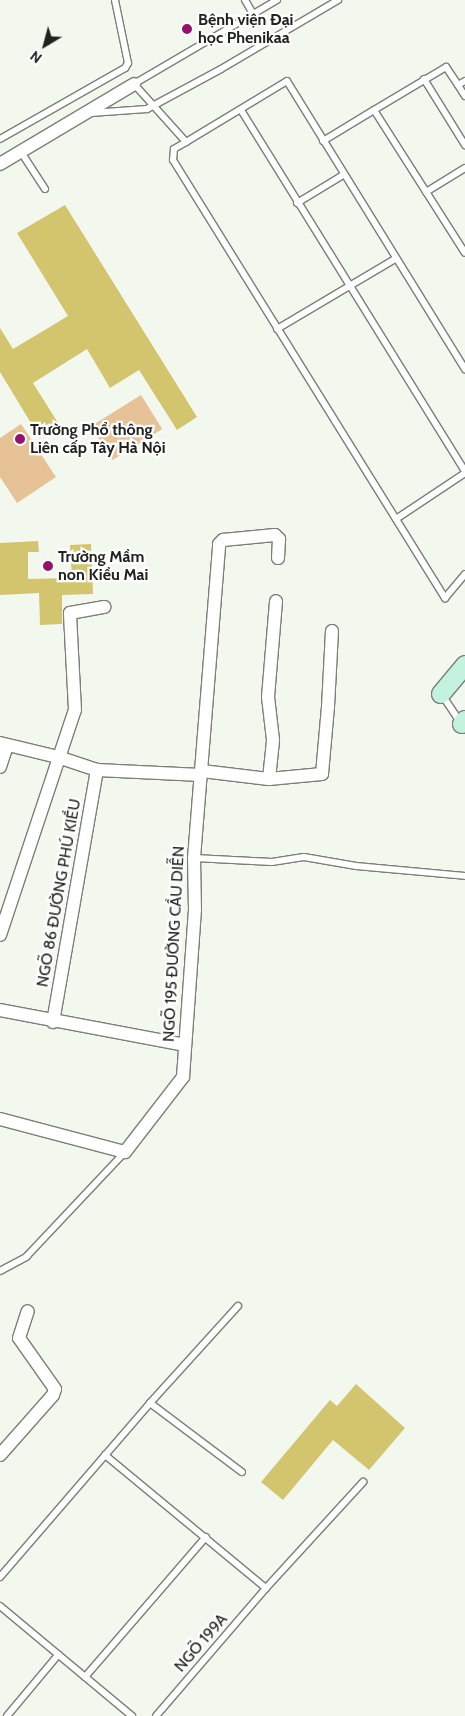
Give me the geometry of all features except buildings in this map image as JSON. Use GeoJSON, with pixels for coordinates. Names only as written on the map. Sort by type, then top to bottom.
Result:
{"type":"FeatureCollection","features":[{"type":"Feature","properties":{"kind":"street"},"geometry":{"type":"LineString","coordinates":[[0,164],[134,84]]}},
{"type":"Feature","properties":{"kind":"street","name":"NGÕ 195 ĐƯỜNG CẦU DIỄN"},"geometry":{"type":"LineString","coordinates":[[125,1152],[184,1077],[195,910],[194,858],[219,544],[222,540],[275,535],[279,539],[278,558]]}},
{"type":"Feature","properties":{"kind":"street"},"geometry":{"type":"LineString","coordinates":[[269,779],[273,740],[268,697],[276,601]]}},
{"type":"Feature","properties":{"kind":"street"},"geometry":{"type":"LineString","coordinates":[[0,935],[75,710],[70,613],[104,608]]}},
{"type":"Feature","properties":{"kind":"street"},"geometry":{"type":"LineString","coordinates":[[0,767],[4,745],[58,757],[97,770],[202,773],[269,779],[322,774],[332,632]]}},
{"type":"Feature","properties":{"kind":"street"},"geometry":{"type":"LineString","coordinates":[[441,694],[465,665]]}},
{"type":"Feature","properties":{"kind":"street","name":"NGÕ 86 ĐƯỜNG PHÚ KIỀU"},"geometry":{"type":"LineString","coordinates":[[53,1022],[97,770]]}},
{"type":"Feature","properties":{"kind":"street"},"geometry":{"type":"LineString","coordinates":[[0,1010],[53,1022],[185,1045]]}},
{"type":"Feature","properties":{"kind":"street"},"geometry":{"type":"LineString","coordinates":[[0,1120],[125,1152]]}},
{"type":"Feature","properties":{"kind":"street"},"geometry":{"type":"LineString","coordinates":[[0,1455],[53,1395],[54,1389],[19,1338],[28,1310]]}},
{"type":"Feature","properties":{"kind":"lane"},"geometry":{"type":"LineString","coordinates":[[0,139],[125,68],[128,63],[115,0]]}},
{"type":"Feature","properties":{"kind":"lane"},"geometry":{"type":"LineString","coordinates":[[245,0],[253,14]]}},
{"type":"Feature","properties":{"kind":"lane"},"geometry":{"type":"LineString","coordinates":[[186,142],[134,84],[277,0]]}},
{"type":"Feature","properties":{"kind":"lane"},"geometry":{"type":"LineString","coordinates":[[85,114],[147,109],[154,106],[338,0]]}},
{"type":"Feature","properties":{"kind":"lane"},"geometry":{"type":"LineString","coordinates":[[323,141],[446,67],[465,96]]}},
{"type":"Feature","properties":{"kind":"lane"},"geometry":{"type":"LineString","coordinates":[[424,79],[465,145]]}},
{"type":"Feature","properties":{"kind":"lane"},"geometry":{"type":"LineString","coordinates":[[465,369],[343,175],[287,81],[174,149],[173,160],[445,598],[465,574]]}},
{"type":"Feature","properties":{"kind":"lane"},"geometry":{"type":"LineString","coordinates":[[458,85],[465,81]]}},
{"type":"Feature","properties":{"kind":"lane"},"geometry":{"type":"LineString","coordinates":[[240,110],[465,472],[396,519]]}},
{"type":"Feature","properties":{"kind":"lane"},"geometry":{"type":"LineString","coordinates":[[374,110],[465,253]]}},
{"type":"Feature","properties":{"kind":"lane"},"geometry":{"type":"LineString","coordinates":[[20,152],[45,189]]}},
{"type":"Feature","properties":{"kind":"lane"},"geometry":{"type":"LineString","coordinates":[[426,192],[465,168]]}},
{"type":"Feature","properties":{"kind":"lane"},"geometry":{"type":"LineString","coordinates":[[298,203],[343,175]]}},
{"type":"Feature","properties":{"kind":"lane"},"geometry":{"type":"LineString","coordinates":[[277,329],[395,259]]}},
{"type":"Feature","properties":{"kind":"lane"},"geometry":{"type":"LineString","coordinates":[[441,694],[464,725]]}},
{"type":"Feature","properties":{"kind":"lane"},"geometry":{"type":"LineString","coordinates":[[194,858],[272,862],[304,857],[356,866],[465,876]]}},
{"type":"Feature","properties":{"kind":"lane","name":"NGÕ 195 ĐƯỜNG CẦU DIỄN"},"geometry":{"type":"LineString","coordinates":[[0,1271],[26,1257],[125,1152]]}},
{"type":"Feature","properties":{"kind":"lane"},"geometry":{"type":"LineString","coordinates":[[0,1577],[150,1403],[238,1306]]}},
{"type":"Feature","properties":{"kind":"lane"},"geometry":{"type":"LineString","coordinates":[[150,1403],[242,1472]]}},
{"type":"Feature","properties":{"kind":"lane"},"geometry":{"type":"LineString","coordinates":[[105,1455],[266,1588]]}},
{"type":"Feature","properties":{"kind":"lane","name":"NGÕ 199A"},"geometry":{"type":"LineString","coordinates":[[156,1716],[266,1588],[363,1482]]}},
{"type":"Feature","properties":{"kind":"lane"},"geometry":{"type":"LineString","coordinates":[[84,1677],[206,1538]]}},
{"type":"Feature","properties":{"kind":"lane"},"geometry":{"type":"LineString","coordinates":[[0,1606],[132,1716]]}},
{"type":"Feature","properties":{"kind":"lane"},"geometry":{"type":"LineString","coordinates":[[7,1716],[58,1655]]}},
{"type":"Feature","properties":{"kind":"shaded area"},"geometry":{"type":"Polygon","coordinates":[[[141,395],[162,429],[112,460],[91,426],[141,395]]]}},
{"type":"Feature","properties":{"kind":"shaded area"},"geometry":{"type":"Polygon","coordinates":[[[21,424],[56,477],[17,503],[0,477],[0,438],[21,424]]]}},
{"type":"Feature","properties":{"kind":"place","name":"Bệnh viện Đại học Phenikaa"},"geometry":{"type":"Point","coordinates":[187,29]}},
{"type":"Feature","properties":{"kind":"place","name":"Trường Phổ thông Liên cấp Tây Hà Nội"},"geometry":{"type":"Point","coordinates":[20,439]}},
{"type":"Feature","properties":{"kind":"place","name":"Trường Mầm non Kiều Mai"},"geometry":{"type":"Point","coordinates":[48,566]}}]}
